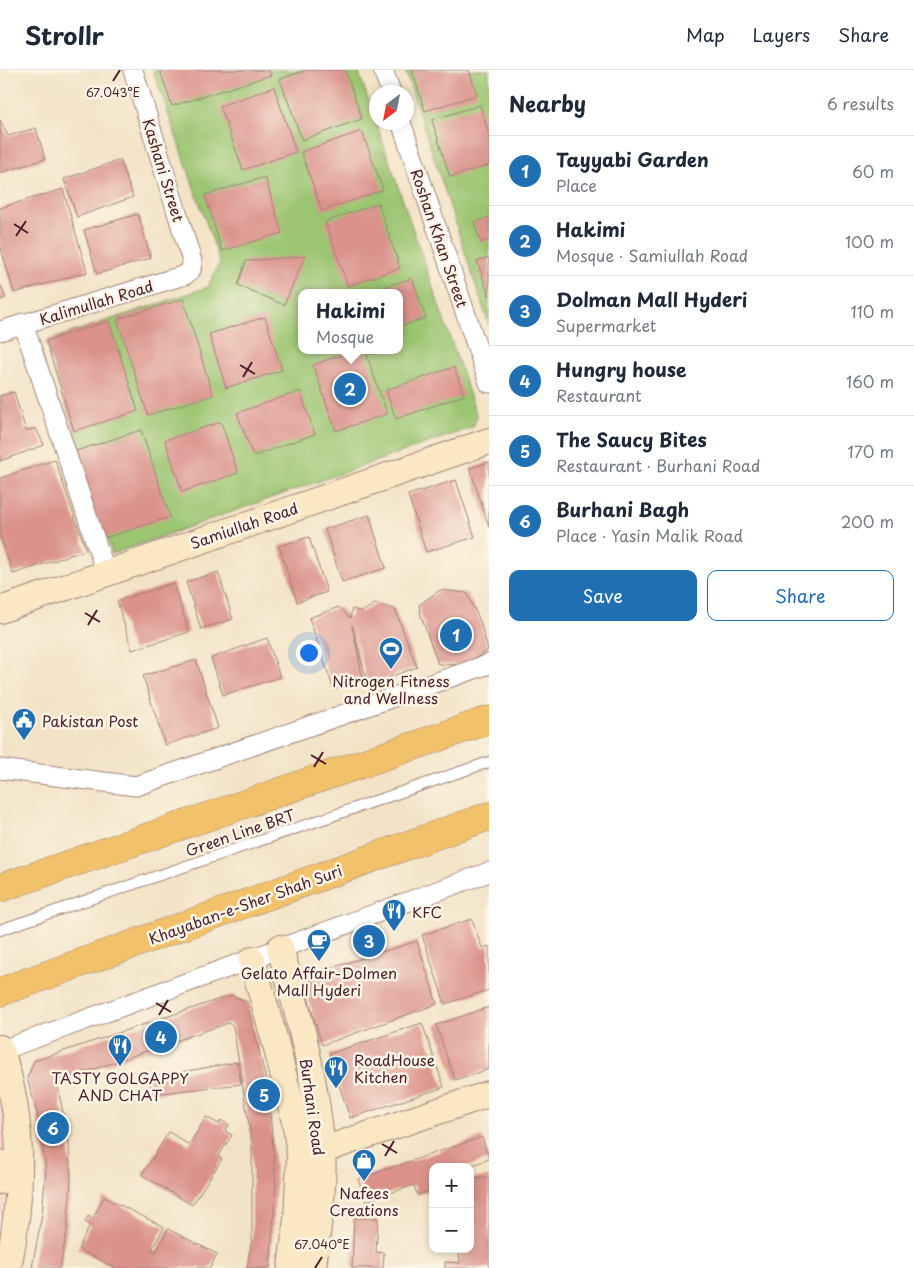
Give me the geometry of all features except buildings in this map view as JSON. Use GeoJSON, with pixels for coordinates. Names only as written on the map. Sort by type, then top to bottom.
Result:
{"type":"FeatureCollection","features":[{"type":"Feature","properties":{"kind":"main road"},"geometry":{"type":"LineString","coordinates":[[0,888],[489,720]]}},
{"type":"Feature","properties":{"kind":"main road","name":"Khayaban-e-Sher Shah Suri"},"geometry":{"type":"LineString","coordinates":[[0,992],[489,816]]}},
{"type":"Feature","properties":{"kind":"street","name":"Kashani Street"},"geometry":{"type":"LineString","coordinates":[[133,70],[192,261],[191,270]]}},
{"type":"Feature","properties":{"kind":"street"},"geometry":{"type":"LineString","coordinates":[[383,70],[388,85]]}},
{"type":"Feature","properties":{"kind":"street","name":"Roshan Khan Street"},"geometry":{"type":"LineString","coordinates":[[404,130],[489,382]]}},
{"type":"Feature","properties":{"kind":"street","name":"Kalimullah Road"},"geometry":{"type":"LineString","coordinates":[[0,331],[185,275],[191,270]]}},
{"type":"Feature","properties":{"kind":"street"},"geometry":{"type":"LineString","coordinates":[[23,323],[106,573]]}},
{"type":"Feature","properties":{"kind":"street","name":"Samiullah Road"},"geometry":{"type":"LineString","coordinates":[[0,610],[489,441]]}},
{"type":"Feature","properties":{"kind":"street"},"geometry":{"type":"LineString","coordinates":[[0,770],[136,786],[489,664]]}},
{"type":"Feature","properties":{"kind":"street"},"geometry":{"type":"LineString","coordinates":[[8,1268],[15,1234],[19,1160],[17,1123],[0,1050],[252,960],[280,948],[489,872]]}},
{"type":"Feature","properties":{"kind":"street","name":"Burhani Road"},"geometry":{"type":"LineString","coordinates":[[280,948],[297,1009],[314,1094],[311,1154],[297,1218],[291,1268]]}},
{"type":"Feature","properties":{"kind":"street","name":"Burhani Road"},"geometry":{"type":"LineString","coordinates":[[252,960],[278,1050],[296,1126],[311,1154],[319,1212],[313,1268]]}},
{"type":"Feature","properties":{"kind":"street"},"geometry":{"type":"LineString","coordinates":[[311,1154],[489,1094]]}},
{"type":"Feature","properties":{"kind":"street"},"geometry":{"type":"LineString","coordinates":[[0,1163],[0,1182]]}},
{"type":"Feature","properties":{"kind":"lane","name":"Green Line BRT"},"geometry":{"type":"LineString","coordinates":[[0,930],[489,762]]}},
{"type":"Feature","properties":{"kind":"shaded area"},"geometry":{"type":"Polygon","coordinates":[[[0,1092],[12,1146],[0,1256],[0,1092]]]}},
{"type":"Feature","properties":{"kind":"green space"},"geometry":{"type":"Polygon","coordinates":[[[153,70],[358,70],[369,102],[369,130],[379,130],[477,416],[473,427],[112,554],[46,341],[208,287],[220,262],[153,70]]]}},
{"type":"Feature","properties":{"kind":"green space"},"geometry":{"type":"Polygon","coordinates":[[[405,70],[489,70],[489,325],[414,97],[414,85],[410,85],[405,70]]]}},
{"type":"Feature","properties":{"kind":"place","name":"Hakimi"},"geometry":{"type":"Point","coordinates":[350,389]}},
{"type":"Feature","properties":{"kind":"place","name":"Tayyabi Garden"},"geometry":{"type":"Point","coordinates":[456,635]}},
{"type":"Feature","properties":{"kind":"place","name":"Nitrogen Fitness and Wellness"},"geometry":{"type":"Point","coordinates":[391,670]}},
{"type":"Feature","properties":{"kind":"place","name":"Pakistan Post"},"geometry":{"type":"Point","coordinates":[24,741]}},
{"type":"Feature","properties":{"kind":"place","name":"KFC"},"geometry":{"type":"Point","coordinates":[394,932]}},
{"type":"Feature","properties":{"kind":"place","name":"Dolman Mall Hyderi"},"geometry":{"type":"Point","coordinates":[369,941]}},
{"type":"Feature","properties":{"kind":"place","name":"Gelato Affair-Dolmen Mall Hyderi"},"geometry":{"type":"Point","coordinates":[319,962]}},
{"type":"Feature","properties":{"kind":"place","name":"Hungry house"},"geometry":{"type":"Point","coordinates":[161,1037]}},
{"type":"Feature","properties":{"kind":"place","name":"TASTY GOLGAPPY AND CHAT"},"geometry":{"type":"Point","coordinates":[120,1067]}},
{"type":"Feature","properties":{"kind":"place","name":"RoadHouse Kitchen"},"geometry":{"type":"Point","coordinates":[336,1089]}},
{"type":"Feature","properties":{"kind":"place","name":"The Saucy Bites"},"geometry":{"type":"Point","coordinates":[264,1095]}},
{"type":"Feature","properties":{"kind":"place","name":"Burhani Bagh"},"geometry":{"type":"Point","coordinates":[53,1128]}},
{"type":"Feature","properties":{"kind":"place","name":"Nafees Creations"},"geometry":{"type":"Point","coordinates":[364,1182]}}]}
